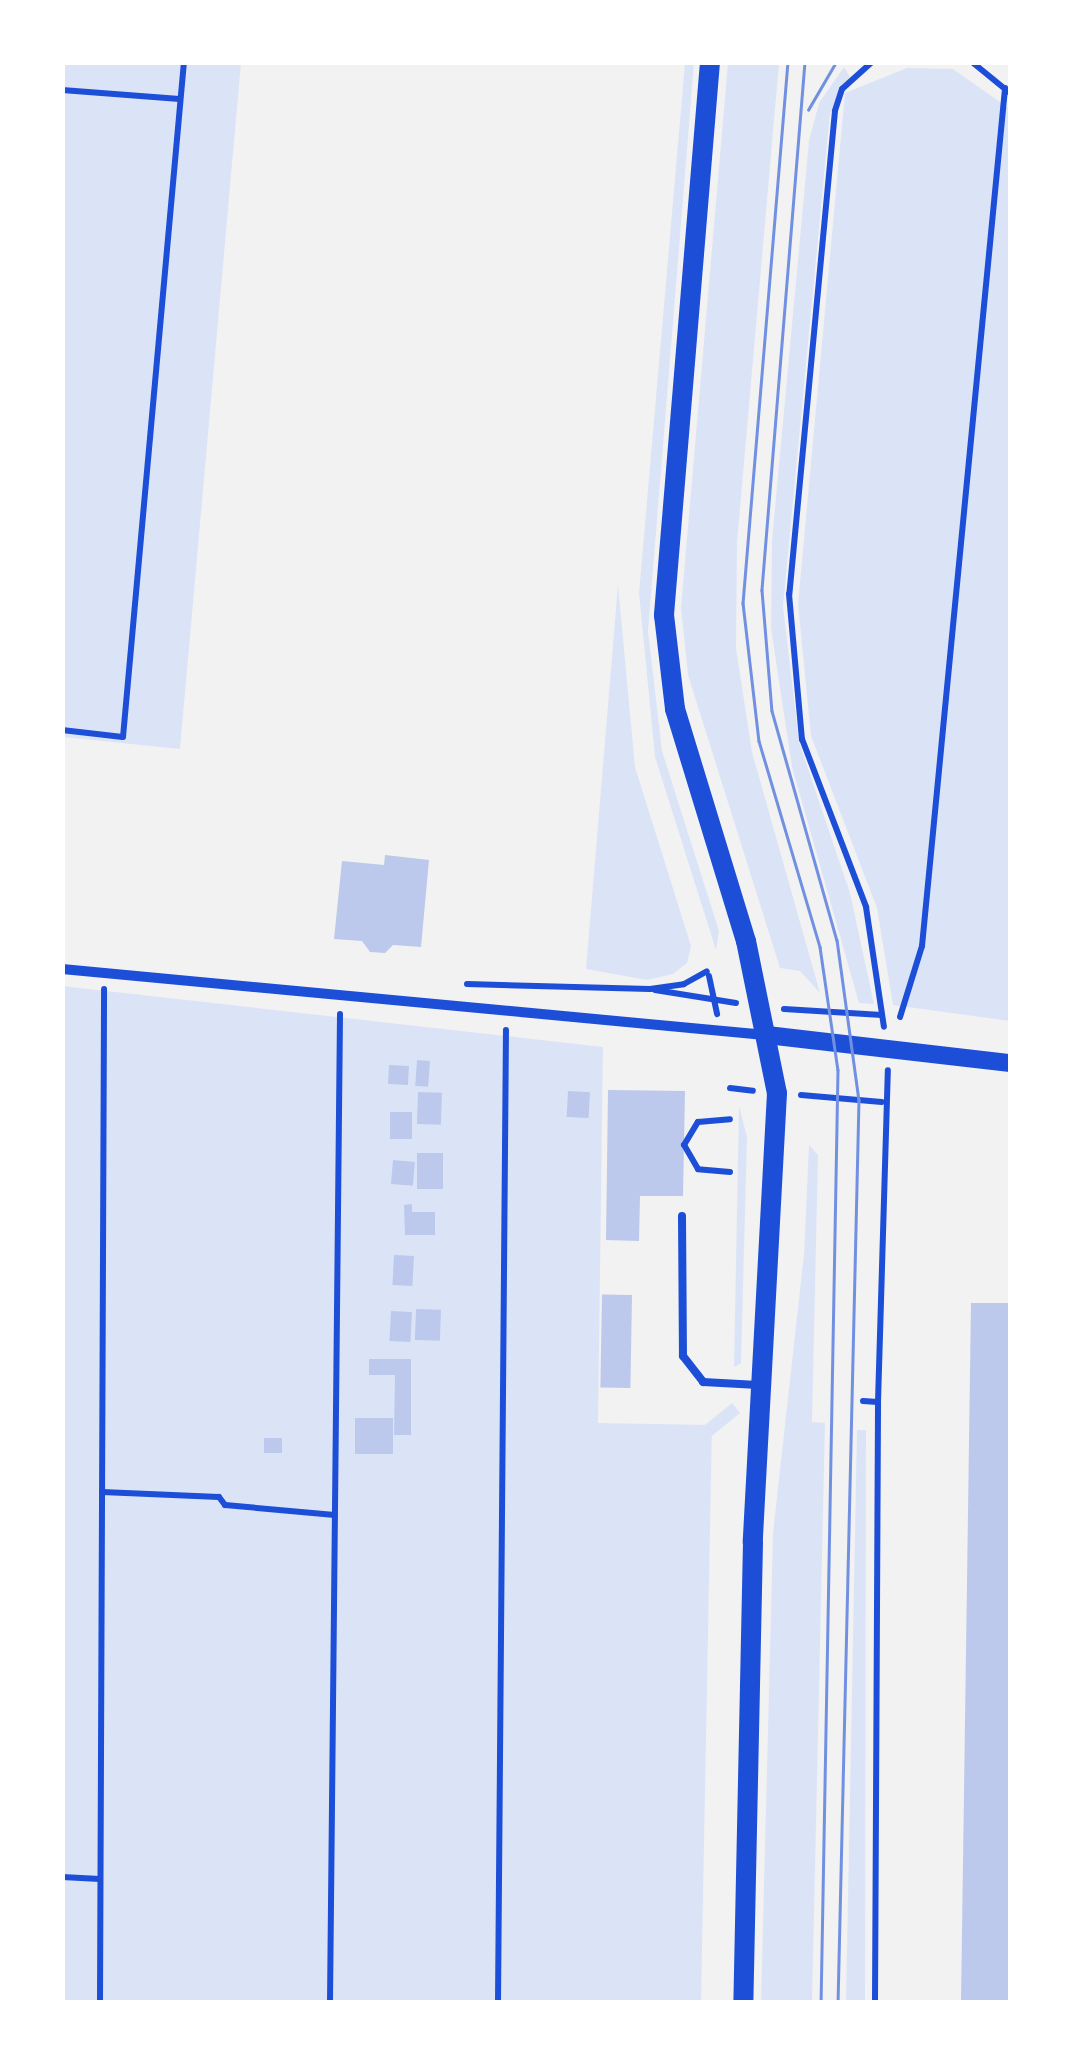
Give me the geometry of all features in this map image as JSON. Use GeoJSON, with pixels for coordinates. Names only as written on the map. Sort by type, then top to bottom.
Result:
{"type":"FeatureCollection","features":[{"type":"Feature","properties":{"kind":"main road"},"geometry":{"type":"LineString","coordinates":[[710,62],[665,565],[665,640],[675,709],[733,896],[778,1093],[763,1386],[743,2002]]}},
{"type":"Feature","properties":{"kind":"street"},"geometry":{"type":"LineString","coordinates":[[62,969],[767,1035],[1010,1064]]}},
{"type":"Feature","properties":{"kind":"lane"},"geometry":{"type":"LineString","coordinates":[[682,1216],[681,1337],[687,1365],[703,1382],[763,1386]]}},
{"type":"Feature","properties":{"kind":"path"},"geometry":{"type":"LineString","coordinates":[[62,730],[123,737],[184,62]]}},
{"type":"Feature","properties":{"kind":"path"},"geometry":{"type":"LineString","coordinates":[[872,62],[860,66],[842,89],[834,112],[789,634],[802,740],[866,907],[884,1027]]}},
{"type":"Feature","properties":{"kind":"path"},"geometry":{"type":"LineString","coordinates":[[900,1017],[922,946],[1008,90],[972,62]]}},
{"type":"Feature","properties":{"kind":"path"},"geometry":{"type":"LineString","coordinates":[[62,90],[180,99]]}},
{"type":"Feature","properties":{"kind":"path"},"geometry":{"type":"LineString","coordinates":[[458,984],[650,989],[684,984],[707,971]]}},
{"type":"Feature","properties":{"kind":"path"},"geometry":{"type":"LineString","coordinates":[[100,2002],[104,990]]}},
{"type":"Feature","properties":{"kind":"path"},"geometry":{"type":"LineString","coordinates":[[817,1009],[882,1015]]}},
{"type":"Feature","properties":{"kind":"path"},"geometry":{"type":"LineString","coordinates":[[330,2002],[340,1015]]}},
{"type":"Feature","properties":{"kind":"path"},"geometry":{"type":"LineString","coordinates":[[498,2002],[506,1033]]}},
{"type":"Feature","properties":{"kind":"path"},"geometry":{"type":"LineString","coordinates":[[875,2002],[882,1102],[888,1071]]}},
{"type":"Feature","properties":{"kind":"path"},"geometry":{"type":"LineString","coordinates":[[730,1119],[698,1122],[684,1146],[698,1169],[730,1172]]}},
{"type":"Feature","properties":{"kind":"path"},"geometry":{"type":"LineString","coordinates":[[863,1401],[878,1402]]}},
{"type":"Feature","properties":{"kind":"path"},"geometry":{"type":"LineString","coordinates":[[102,1492],[219,1497],[225,1505],[335,1514]]}},
{"type":"Feature","properties":{"kind":"path"},"geometry":{"type":"LineString","coordinates":[[62,1876],[100,1879]]}},
{"type":"Feature","properties":{"kind":"shaded area"},"geometry":{"type":"Polygon","coordinates":[[[62,63],[241,63],[180,749],[63,737],[62,63]]]}},
{"type":"Feature","properties":{"kind":"shaded area"},"geometry":{"type":"Polygon","coordinates":[[[685,63],[694,63],[648,631],[662,751],[719,931],[716,950],[655,757],[639,593],[685,63]]]}},
{"type":"Feature","properties":{"kind":"shaded area"},"geometry":{"type":"Polygon","coordinates":[[[728,63],[779,63],[737,543],[736,648],[752,752],[820,993],[800,971],[780,968],[688,675],[681,608],[728,63]]]}},
{"type":"Feature","properties":{"kind":"shaded area"},"geometry":{"type":"Polygon","coordinates":[[[844,67],[850,77],[830,113],[783,606],[799,742],[850,893],[874,1004],[859,1003],[792,767],[771,628],[772,541],[809,141],[819,103],[844,67]]]}},
{"type":"Feature","properties":{"kind":"shaded area"},"geometry":{"type":"Polygon","coordinates":[[[907,68],[953,69],[1010,109],[1010,1021],[893,1005],[877,908],[811,736],[798,604],[845,93],[907,68]]]}},
{"type":"Feature","properties":{"kind":"shaded area"},"geometry":{"type":"Polygon","coordinates":[[[618,585],[635,767],[691,946],[687,963],[673,974],[647,980],[586,969],[618,585]]]}},
{"type":"Feature","properties":{"kind":"shaded area"},"geometry":{"type":"Polygon","coordinates":[[[62,986],[603,1047],[598,1423],[712,1425],[701,2002],[63,2002],[62,986]]]}},
{"type":"Feature","properties":{"kind":"shaded area"},"geometry":{"type":"Polygon","coordinates":[[[739,1106],[747,1137],[741,1363],[734,1367],[739,1106]]]}},
{"type":"Feature","properties":{"kind":"shaded area"},"geometry":{"type":"Polygon","coordinates":[[[809,1145],[818,1155],[812,1422],[825,1423],[812,2002],[761,2002],[773,1533],[804,1254],[809,1145]]]}},
{"type":"Feature","properties":{"kind":"shaded area"},"geometry":{"type":"Polygon","coordinates":[[[732,1403],[740,1413],[275,1790],[266,1780],[732,1403]]]}},
{"type":"Feature","properties":{"kind":"shaded area"},"geometry":{"type":"Polygon","coordinates":[[[857,1430],[866,1430],[865,2002],[846,2002],[857,1430]]]}},
{"type":"Feature","properties":{"kind":"building"},"geometry":{"type":"Polygon","coordinates":[[[385,855],[429,860],[421,947],[393,945],[385,953],[370,952],[362,941],[334,939],[342,861],[384,865],[385,855]]]}},
{"type":"Feature","properties":{"kind":"building"},"geometry":{"type":"Polygon","coordinates":[[[417,1060],[430,1061],[428,1087],[415,1086],[417,1060]]]}},
{"type":"Feature","properties":{"kind":"building"},"geometry":{"type":"Polygon","coordinates":[[[389,1065],[409,1066],[408,1085],[388,1084],[389,1065]]]}},
{"type":"Feature","properties":{"kind":"building"},"geometry":{"type":"Polygon","coordinates":[[[608,1090],[685,1091],[683,1196],[640,1196],[639,1241],[606,1240],[608,1090]]]}},
{"type":"Feature","properties":{"kind":"building"},"geometry":{"type":"Polygon","coordinates":[[[568,1091],[590,1092],[589,1118],[567,1117],[568,1091]]]}},
{"type":"Feature","properties":{"kind":"building"},"geometry":{"type":"Polygon","coordinates":[[[418,1092],[442,1093],[441,1125],[417,1124],[418,1092]]]}},
{"type":"Feature","properties":{"kind":"building"},"geometry":{"type":"Polygon","coordinates":[[[390,1112],[412,1112],[412,1139],[390,1139],[390,1112]]]}},
{"type":"Feature","properties":{"kind":"building"},"geometry":{"type":"Polygon","coordinates":[[[417,1153],[443,1153],[443,1189],[417,1189],[417,1153]]]}},
{"type":"Feature","properties":{"kind":"building"},"geometry":{"type":"Polygon","coordinates":[[[393,1160],[415,1162],[413,1186],[391,1184],[393,1160]]]}},
{"type":"Feature","properties":{"kind":"building"},"geometry":{"type":"Polygon","coordinates":[[[412,1204],[412,1212],[435,1212],[435,1235],[405,1235],[404,1205],[412,1204]]]}},
{"type":"Feature","properties":{"kind":"building"},"geometry":{"type":"Polygon","coordinates":[[[394,1255],[414,1256],[412,1286],[392,1285],[394,1255]]]}},
{"type":"Feature","properties":{"kind":"building"},"geometry":{"type":"Polygon","coordinates":[[[602,1294],[632,1295],[630,1388],[600,1387],[602,1294]]]}},
{"type":"Feature","properties":{"kind":"building"},"geometry":{"type":"Polygon","coordinates":[[[971,1303],[1010,1303],[1010,2002],[961,2002],[971,1303]]]}},
{"type":"Feature","properties":{"kind":"building"},"geometry":{"type":"Polygon","coordinates":[[[416,1309],[441,1310],[440,1341],[415,1340],[416,1309]]]}},
{"type":"Feature","properties":{"kind":"building"},"geometry":{"type":"Polygon","coordinates":[[[391,1311],[412,1312],[410,1342],[389,1341],[391,1311]]]}},
{"type":"Feature","properties":{"kind":"building"},"geometry":{"type":"Polygon","coordinates":[[[369,1359],[411,1359],[411,1435],[394,1435],[395,1375],[369,1375],[369,1359]]]}},
{"type":"Feature","properties":{"kind":"building"},"geometry":{"type":"Polygon","coordinates":[[[355,1418],[393,1418],[393,1454],[355,1454],[355,1418]]]}},
{"type":"Feature","properties":{"kind":"building"},"geometry":{"type":"Polygon","coordinates":[[[264,1438],[282,1438],[282,1453],[264,1453],[264,1438]]]}},
{"type":"Feature","properties":{"kind":"tram line"},"geometry":{"type":"LineString","coordinates":[[788,62],[743,603],[759,741],[820,947],[838,1070],[821,2002]]}},
{"type":"Feature","properties":{"kind":"tram line"},"geometry":{"type":"LineString","coordinates":[[805,62],[762,590],[772,711],[837,940],[859,1100],[838,2002]]}},
{"type":"Feature","properties":{"kind":"tram line"},"geometry":{"type":"LineString","coordinates":[[808,110],[836,62]]}}]}
